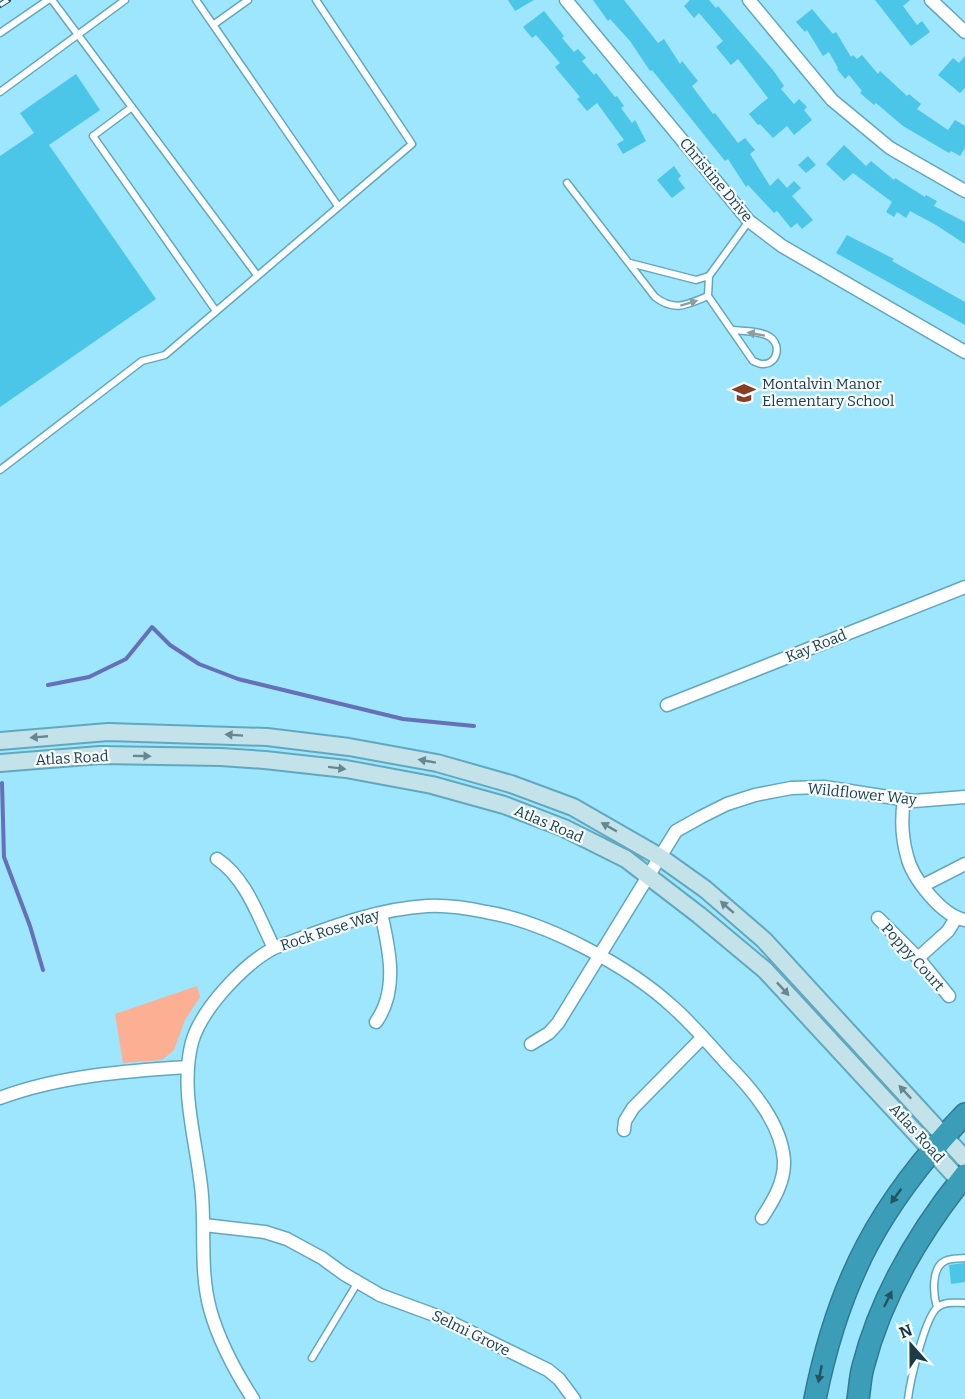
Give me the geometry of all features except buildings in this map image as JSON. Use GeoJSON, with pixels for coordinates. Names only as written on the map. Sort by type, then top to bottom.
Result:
{"type":"FeatureCollection","features":[{"type":"Feature","properties":{"kind":"highway"},"geometry":{"type":"LineString","coordinates":[[815,1399],[825,1353],[843,1296],[857,1263],[892,1202],[938,1142],[965,1113]]}},
{"type":"Feature","properties":{"kind":"highway"},"geometry":{"type":"LineString","coordinates":[[858,1399],[862,1368],[880,1315],[903,1268],[933,1217],[963,1181]]}},
{"type":"Feature","properties":{"kind":"street","name":"Christine Drive"},"geometry":{"type":"LineString","coordinates":[[566,0],[749,221],[782,246],[965,352]]}},
{"type":"Feature","properties":{"kind":"street"},"geometry":{"type":"LineString","coordinates":[[749,0],[832,100],[890,148],[965,191]]}},
{"type":"Feature","properties":{"kind":"street"},"geometry":{"type":"LineString","coordinates":[[931,0],[965,32]]}},
{"type":"Feature","properties":{"kind":"street","name":"Kay Road"},"geometry":{"type":"LineString","coordinates":[[667,705],[965,587]]}},
{"type":"Feature","properties":{"kind":"street","name":"Atlas Road"},"geometry":{"type":"LineString","coordinates":[[0,741],[108,732],[267,737],[349,747],[437,763],[511,784],[573,807],[660,856],[705,889],[764,940],[938,1142],[963,1181]]}},
{"type":"Feature","properties":{"kind":"street","name":"Atlas Road"},"geometry":{"type":"LineString","coordinates":[[0,763],[100,755],[222,757],[346,769],[432,784],[525,813],[564,828],[616,854],[648,876],[765,970],[938,1142],[965,1159]]}},
{"type":"Feature","properties":{"kind":"street","name":"Wildflower Way"},"geometry":{"type":"LineString","coordinates":[[531,1044],[549,1033],[558,1023],[676,831],[727,804],[754,795],[791,788],[824,787],[904,800],[933,801],[965,796]]}},
{"type":"Feature","properties":{"kind":"street"},"geometry":{"type":"LineString","coordinates":[[904,800],[903,831],[907,859],[922,886],[940,906],[961,919],[918,958]]}},
{"type":"Feature","properties":{"kind":"street"},"geometry":{"type":"LineString","coordinates":[[217,859],[228,866],[239,880],[274,948]]}},
{"type":"Feature","properties":{"kind":"street"},"geometry":{"type":"LineString","coordinates":[[922,886],[965,864]]}},
{"type":"Feature","properties":{"kind":"street","name":"Rock Rose Way"},"geometry":{"type":"LineString","coordinates":[[253,1399],[235,1371],[220,1339],[210,1308],[204,1278],[202,1247],[204,1225],[189,1104],[188,1067],[193,1040],[206,1011],[247,968],[274,948],[381,913],[429,906],[485,912],[519,919],[542,927],[600,956],[674,1008],[745,1082],[772,1123],[781,1141],[784,1162],[781,1184],[776,1197],[762,1218]]}},
{"type":"Feature","properties":{"kind":"street"},"geometry":{"type":"LineString","coordinates":[[376,1022],[384,1010],[390,976],[388,943],[381,913]]}},
{"type":"Feature","properties":{"kind":"street","name":"Poppy Court"},"geometry":{"type":"LineString","coordinates":[[878,918],[918,958],[949,996]]}},
{"type":"Feature","properties":{"kind":"street"},"geometry":{"type":"LineString","coordinates":[[624,1130],[633,1108],[703,1037]]}},
{"type":"Feature","properties":{"kind":"street"},"geometry":{"type":"LineString","coordinates":[[0,1098],[59,1082],[108,1073],[188,1067]]}},
{"type":"Feature","properties":{"kind":"street","name":"Selmi Grove"},"geometry":{"type":"LineString","coordinates":[[204,1225],[265,1232],[287,1239],[380,1295],[440,1317],[548,1370],[560,1379],[574,1399]]}},
{"type":"Feature","properties":{"kind":"lane"},"geometry":{"type":"LineString","coordinates":[[0,33],[50,0],[258,275]]}},
{"type":"Feature","properties":{"kind":"lane"},"geometry":{"type":"LineString","coordinates":[[0,92],[125,0]]}},
{"type":"Feature","properties":{"kind":"lane"},"geometry":{"type":"LineString","coordinates":[[196,0],[338,206]]}},
{"type":"Feature","properties":{"kind":"lane"},"geometry":{"type":"LineString","coordinates":[[213,25],[248,0]]}},
{"type":"Feature","properties":{"kind":"lane"},"geometry":{"type":"LineString","coordinates":[[0,470],[142,362],[165,355],[412,144],[316,0]]}},
{"type":"Feature","properties":{"kind":"lane"},"geometry":{"type":"LineString","coordinates":[[132,107],[93,136],[216,311]]}},
{"type":"Feature","properties":{"kind":"lane"},"geometry":{"type":"LineString","coordinates":[[567,183],[655,297],[666,305],[676,307],[708,296]]}},
{"type":"Feature","properties":{"kind":"lane"},"geometry":{"type":"LineString","coordinates":[[733,330],[770,336],[777,344],[777,354],[773,361],[762,364],[753,361],[708,296],[709,276],[749,221]]}},
{"type":"Feature","properties":{"kind":"lane"},"geometry":{"type":"LineString","coordinates":[[629,263],[696,280],[709,276]]}},
{"type":"Feature","properties":{"kind":"lane"},"geometry":{"type":"LineString","coordinates":[[908,1399],[927,1325],[937,1307],[934,1285],[939,1267],[948,1259],[965,1258]]}},
{"type":"Feature","properties":{"kind":"lane"},"geometry":{"type":"LineString","coordinates":[[312,1358],[358,1282]]}},
{"type":"Feature","properties":{"kind":"lane"},"geometry":{"type":"LineString","coordinates":[[937,1307],[946,1303],[965,1303]]}},
{"type":"Feature","properties":{"kind":"shaded area"},"geometry":{"type":"Polygon","coordinates":[[[197,986],[200,997],[185,1020],[174,1050],[162,1060],[123,1063],[115,1014],[197,986]]]}},
{"type":"Feature","properties":{"kind":"waterway"},"geometry":{"type":"LineString","coordinates":[[48,685],[89,677],[126,659],[152,627],[170,645],[199,664],[238,679],[403,719],[474,726]]}},
{"type":"Feature","properties":{"kind":"waterway"},"geometry":{"type":"LineString","coordinates":[[2,783],[4,857],[30,926],[43,970]]}},
{"type":"Feature","properties":{"kind":"railway"},"geometry":{"type":"LineString","coordinates":[[0,5],[8,0]]}},
{"type":"Feature","properties":{"kind":"place","name":"Montalvin Manor Elementary School"},"geometry":{"type":"Point","coordinates":[744,393]}}]}
